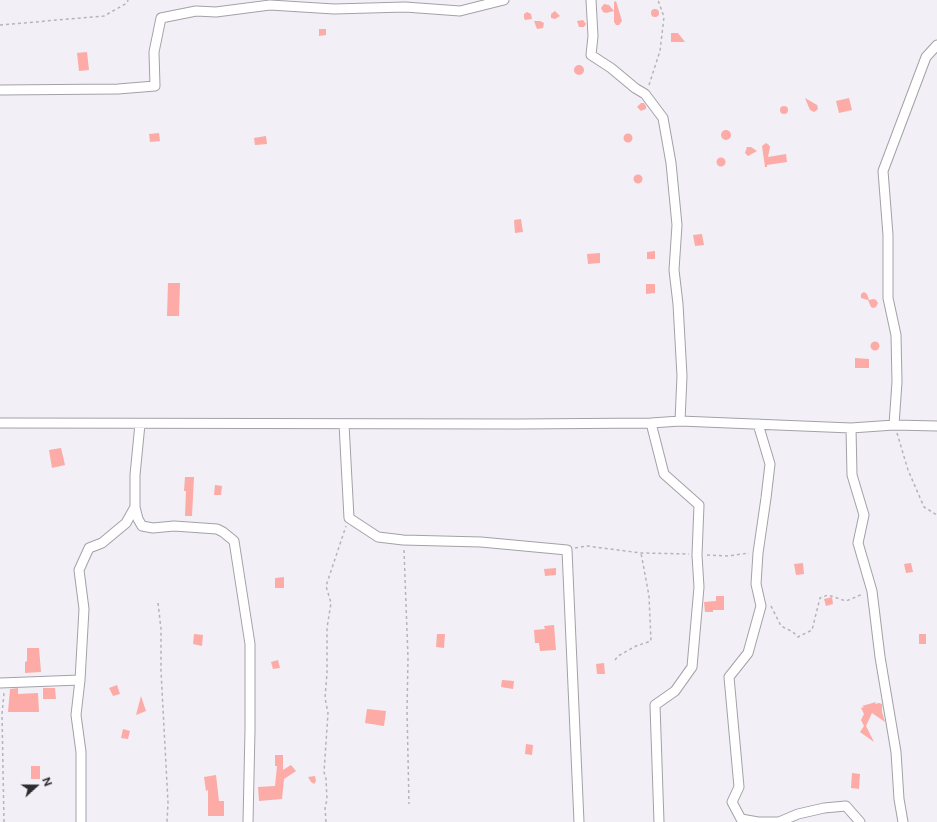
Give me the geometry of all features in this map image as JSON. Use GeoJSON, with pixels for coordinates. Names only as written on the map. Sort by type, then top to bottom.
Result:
{"type":"FeatureCollection","features":[{"type":"Feature","properties":{"kind":"street"},"geometry":{"type":"LineString","coordinates":[[0,90],[118,89],[155,86],[154,52],[161,18],[196,11],[216,12],[270,5],[334,9],[405,7],[460,11],[504,0]]}},
{"type":"Feature","properties":{"kind":"street"},"geometry":{"type":"LineString","coordinates":[[591,0],[593,36],[591,55],[645,94],[663,118],[670,163],[676,225],[674,270],[678,304],[682,376],[680,421]]}},
{"type":"Feature","properties":{"kind":"street"},"geometry":{"type":"LineString","coordinates":[[894,425],[897,382],[896,334],[888,298],[888,235],[883,172],[926,57],[937,45]]}},
{"type":"Feature","properties":{"kind":"street"},"geometry":{"type":"LineString","coordinates":[[0,423],[344,424],[651,423],[680,421],[851,428],[894,425],[937,426]]}},
{"type":"Feature","properties":{"kind":"street"},"geometry":{"type":"LineString","coordinates":[[651,423],[664,474],[699,505],[697,555],[699,587],[692,667],[675,691],[655,706],[659,822]]}},
{"type":"Feature","properties":{"kind":"street"},"geometry":{"type":"LineString","coordinates":[[140,424],[135,475],[135,507],[138,519],[142,526],[153,528],[174,526],[217,529],[234,541],[250,644],[248,822]]}},
{"type":"Feature","properties":{"kind":"street"},"geometry":{"type":"LineString","coordinates":[[344,424],[349,518],[378,537],[403,540],[481,542],[567,550],[579,822]]}},
{"type":"Feature","properties":{"kind":"street"},"geometry":{"type":"LineString","coordinates":[[758,424],[770,464],[758,553],[756,584],[760,606],[748,653],[729,677],[740,786],[732,802],[741,819],[758,822],[780,822],[798,814],[824,808],[846,806],[860,822]]}},
{"type":"Feature","properties":{"kind":"street"},"geometry":{"type":"LineString","coordinates":[[851,428],[852,475],[864,515],[858,543],[872,591],[880,657],[896,752],[899,799],[903,822]]}},
{"type":"Feature","properties":{"kind":"street"},"geometry":{"type":"LineString","coordinates":[[81,822],[80,752],[76,715],[80,680],[84,610],[79,570],[89,548],[102,543],[126,523],[135,507]]}},
{"type":"Feature","properties":{"kind":"street"},"geometry":{"type":"LineString","coordinates":[[2,683],[80,680]]}},
{"type":"Feature","properties":{"kind":"path"},"geometry":{"type":"LineString","coordinates":[[0,25],[104,16],[127,3],[128,0]]}},
{"type":"Feature","properties":{"kind":"path"},"geometry":{"type":"LineString","coordinates":[[645,94],[660,51],[664,17],[658,0]]}},
{"type":"Feature","properties":{"kind":"path"},"geometry":{"type":"LineString","coordinates":[[894,425],[908,470],[924,507],[937,515]]}},
{"type":"Feature","properties":{"kind":"path"},"geometry":{"type":"LineString","coordinates":[[326,822],[325,807],[328,800],[324,772],[328,713],[325,698],[327,673],[327,628],[331,603],[326,586],[349,518]]}},
{"type":"Feature","properties":{"kind":"path"},"geometry":{"type":"LineString","coordinates":[[403,540],[408,658],[408,804]]}},
{"type":"Feature","properties":{"kind":"path"},"geometry":{"type":"LineString","coordinates":[[567,550],[587,546],[641,552],[697,555],[728,556],[750,553]]}},
{"type":"Feature","properties":{"kind":"path"},"geometry":{"type":"LineString","coordinates":[[615,660],[618,656],[636,646],[651,641],[649,596],[641,552]]}},
{"type":"Feature","properties":{"kind":"path"},"geometry":{"type":"LineString","coordinates":[[769,604],[781,626],[793,632],[798,637],[812,630],[820,598],[828,595],[846,601],[872,591]]}},
{"type":"Feature","properties":{"kind":"path"},"geometry":{"type":"LineString","coordinates":[[158,603],[161,630],[161,671],[168,803],[167,822]]}},
{"type":"Feature","properties":{"kind":"path"},"geometry":{"type":"LineString","coordinates":[[2,683],[4,822]]}},
{"type":"Feature","properties":{"kind":"building"},"geometry":{"type":"Polygon","coordinates":[[[616,1],[622,21],[619,25],[616,25],[614,22],[614,2],[616,1]]]}},
{"type":"Feature","properties":{"kind":"building"},"geometry":{"type":"Polygon","coordinates":[[[604,4],[609,5],[614,11],[606,13],[603,12],[601,8],[604,4]]]}},
{"type":"Feature","properties":{"kind":"building"},"geometry":{"type":"Polygon","coordinates":[[[653,9],[657,9],[659,13],[657,17],[653,17],[651,15],[651,11],[653,9]]]}},
{"type":"Feature","properties":{"kind":"building"},"geometry":{"type":"Polygon","coordinates":[[[555,11],[560,16],[555,19],[551,18],[551,14],[555,11]]]}},
{"type":"Feature","properties":{"kind":"building"},"geometry":{"type":"Polygon","coordinates":[[[527,12],[531,14],[532,19],[525,20],[524,14],[527,12]]]}},
{"type":"Feature","properties":{"kind":"building"},"geometry":{"type":"Polygon","coordinates":[[[583,20],[586,24],[584,27],[579,27],[577,21],[583,20]]]}},
{"type":"Feature","properties":{"kind":"building"},"geometry":{"type":"Polygon","coordinates":[[[534,21],[544,23],[543,28],[537,29],[534,21]]]}},
{"type":"Feature","properties":{"kind":"building"},"geometry":{"type":"Polygon","coordinates":[[[319,29],[326,29],[326,35],[319,36],[319,29]]]}},
{"type":"Feature","properties":{"kind":"building"},"geometry":{"type":"Polygon","coordinates":[[[671,33],[678,33],[685,42],[671,42],[671,33]]]}},
{"type":"Feature","properties":{"kind":"building"},"geometry":{"type":"Polygon","coordinates":[[[87,52],[89,70],[79,71],[77,53],[87,52]]]}},
{"type":"Feature","properties":{"kind":"building"},"geometry":{"type":"Polygon","coordinates":[[[579,65],[584,70],[579,75],[574,70],[579,65]]]}},
{"type":"Feature","properties":{"kind":"building"},"geometry":{"type":"Polygon","coordinates":[[[805,98],[817,105],[817,110],[814,112],[810,110],[805,98]]]}},
{"type":"Feature","properties":{"kind":"building"},"geometry":{"type":"Polygon","coordinates":[[[849,98],[852,110],[839,113],[836,101],[849,98]]]}},
{"type":"Feature","properties":{"kind":"building"},"geometry":{"type":"Polygon","coordinates":[[[641,103],[644,103],[646,109],[641,111],[637,107],[641,103]]]}},
{"type":"Feature","properties":{"kind":"building"},"geometry":{"type":"Polygon","coordinates":[[[782,106],[786,106],[788,110],[786,114],[782,114],[780,112],[780,108],[782,106]]]}},
{"type":"Feature","properties":{"kind":"building"},"geometry":{"type":"Polygon","coordinates":[[[724,130],[728,130],[730,131],[730,139],[724,140],[721,137],[721,133],[724,130]]]}},
{"type":"Feature","properties":{"kind":"building"},"geometry":{"type":"Polygon","coordinates":[[[159,133],[160,141],[150,142],[149,134],[159,133]]]}},
{"type":"Feature","properties":{"kind":"building"},"geometry":{"type":"Polygon","coordinates":[[[628,133],[633,138],[628,143],[623,138],[628,133]]]}},
{"type":"Feature","properties":{"kind":"building"},"geometry":{"type":"Polygon","coordinates":[[[266,136],[267,144],[255,145],[254,138],[266,136]]]}},
{"type":"Feature","properties":{"kind":"building"},"geometry":{"type":"Polygon","coordinates":[[[766,143],[770,147],[768,157],[786,154],[787,162],[767,165],[767,167],[765,167],[762,146],[766,143]]]}},
{"type":"Feature","properties":{"kind":"building"},"geometry":{"type":"Polygon","coordinates":[[[747,147],[751,147],[757,151],[748,156],[745,153],[747,147]]]}},
{"type":"Feature","properties":{"kind":"building"},"geometry":{"type":"Polygon","coordinates":[[[719,158],[723,158],[725,162],[723,166],[719,166],[717,164],[717,160],[719,158]]]}},
{"type":"Feature","properties":{"kind":"building"},"geometry":{"type":"Polygon","coordinates":[[[636,175],[640,175],[642,179],[640,183],[636,183],[634,181],[634,177],[636,175]]]}},
{"type":"Feature","properties":{"kind":"building"},"geometry":{"type":"Polygon","coordinates":[[[521,219],[523,232],[515,233],[514,220],[521,219]]]}},
{"type":"Feature","properties":{"kind":"building"},"geometry":{"type":"Polygon","coordinates":[[[702,234],[704,245],[695,246],[693,235],[702,234]]]}},
{"type":"Feature","properties":{"kind":"building"},"geometry":{"type":"Polygon","coordinates":[[[655,251],[655,259],[647,259],[647,252],[655,251]]]}},
{"type":"Feature","properties":{"kind":"building"},"geometry":{"type":"Polygon","coordinates":[[[600,253],[600,263],[588,264],[587,254],[600,253]]]}},
{"type":"Feature","properties":{"kind":"building"},"geometry":{"type":"Polygon","coordinates":[[[168,283],[180,283],[179,316],[167,316],[168,283]]]}},
{"type":"Feature","properties":{"kind":"building"},"geometry":{"type":"Polygon","coordinates":[[[646,284],[655,284],[655,293],[646,294],[646,284]]]}},
{"type":"Feature","properties":{"kind":"building"},"geometry":{"type":"Polygon","coordinates":[[[864,292],[867,294],[869,300],[876,300],[878,303],[876,307],[871,307],[868,300],[861,298],[861,294],[864,292]]]}},
{"type":"Feature","properties":{"kind":"building"},"geometry":{"type":"Polygon","coordinates":[[[873,342],[877,342],[879,346],[877,350],[873,350],[871,348],[871,344],[873,342]]]}},
{"type":"Feature","properties":{"kind":"building"},"geometry":{"type":"Polygon","coordinates":[[[855,358],[869,359],[869,368],[855,368],[855,358]]]}},
{"type":"Feature","properties":{"kind":"building"},"geometry":{"type":"Polygon","coordinates":[[[61,448],[65,465],[52,468],[49,450],[61,448]]]}},
{"type":"Feature","properties":{"kind":"building"},"geometry":{"type":"Polygon","coordinates":[[[185,477],[194,477],[192,516],[185,516],[185,477]]]}},
{"type":"Feature","properties":{"kind":"building"},"geometry":{"type":"Polygon","coordinates":[[[215,485],[222,486],[221,495],[214,495],[215,485]]]}},
{"type":"Feature","properties":{"kind":"building"},"geometry":{"type":"Polygon","coordinates":[[[803,563],[804,574],[796,575],[794,564],[803,563]]]}},
{"type":"Feature","properties":{"kind":"building"},"geometry":{"type":"Polygon","coordinates":[[[911,563],[913,572],[906,573],[904,564],[911,563]]]}},
{"type":"Feature","properties":{"kind":"building"},"geometry":{"type":"Polygon","coordinates":[[[556,568],[556,575],[545,576],[544,569],[556,568]]]}},
{"type":"Feature","properties":{"kind":"building"},"geometry":{"type":"Polygon","coordinates":[[[284,577],[284,588],[275,588],[275,578],[284,577]]]}},
{"type":"Feature","properties":{"kind":"building"},"geometry":{"type":"Polygon","coordinates":[[[716,596],[724,596],[724,610],[705,612],[704,602],[716,601],[716,596]]]}},
{"type":"Feature","properties":{"kind":"building"},"geometry":{"type":"Polygon","coordinates":[[[832,597],[833,604],[826,606],[824,599],[832,597]]]}},
{"type":"Feature","properties":{"kind":"building"},"geometry":{"type":"Polygon","coordinates":[[[554,625],[556,650],[540,651],[539,643],[535,643],[534,630],[545,629],[544,626],[554,625]]]}},
{"type":"Feature","properties":{"kind":"building"},"geometry":{"type":"Polygon","coordinates":[[[194,634],[203,635],[202,646],[193,644],[194,634]]]}},
{"type":"Feature","properties":{"kind":"building"},"geometry":{"type":"Polygon","coordinates":[[[437,634],[445,634],[444,648],[436,647],[437,634]]]}},
{"type":"Feature","properties":{"kind":"building"},"geometry":{"type":"Polygon","coordinates":[[[919,634],[926,634],[926,644],[919,644],[919,634]]]}},
{"type":"Feature","properties":{"kind":"building"},"geometry":{"type":"Polygon","coordinates":[[[27,648],[39,648],[41,672],[25,673],[27,648]]]}},
{"type":"Feature","properties":{"kind":"building"},"geometry":{"type":"Polygon","coordinates":[[[278,660],[280,668],[273,669],[271,662],[278,660]]]}},
{"type":"Feature","properties":{"kind":"building"},"geometry":{"type":"Polygon","coordinates":[[[604,663],[605,674],[597,674],[596,664],[604,663]]]}},
{"type":"Feature","properties":{"kind":"building"},"geometry":{"type":"Polygon","coordinates":[[[502,680],[514,681],[513,689],[501,687],[502,680]]]}},
{"type":"Feature","properties":{"kind":"building"},"geometry":{"type":"Polygon","coordinates":[[[117,685],[120,694],[113,696],[109,688],[117,685]]]}},
{"type":"Feature","properties":{"kind":"building"},"geometry":{"type":"Polygon","coordinates":[[[18,688],[18,694],[38,693],[39,712],[8,712],[10,689],[18,688]]]}},
{"type":"Feature","properties":{"kind":"building"},"geometry":{"type":"Polygon","coordinates":[[[43,688],[55,688],[56,699],[43,699],[43,688]]]}},
{"type":"Feature","properties":{"kind":"building"},"geometry":{"type":"Polygon","coordinates":[[[141,696],[146,711],[136,715],[141,696]]]}},
{"type":"Feature","properties":{"kind":"building"},"geometry":{"type":"Polygon","coordinates":[[[876,702],[875,704],[882,704],[882,712],[885,722],[872,713],[866,726],[874,742],[860,732],[864,726],[861,720],[864,714],[861,708],[864,707],[862,706],[876,702]]]}},
{"type":"Feature","properties":{"kind":"building"},"geometry":{"type":"Polygon","coordinates":[[[367,709],[386,711],[384,726],[365,723],[367,709]]]}},
{"type":"Feature","properties":{"kind":"building"},"geometry":{"type":"Polygon","coordinates":[[[123,729],[130,731],[128,739],[121,738],[123,729]]]}},
{"type":"Feature","properties":{"kind":"building"},"geometry":{"type":"Polygon","coordinates":[[[526,744],[533,745],[532,755],[525,754],[526,744]]]}},
{"type":"Feature","properties":{"kind":"building"},"geometry":{"type":"Polygon","coordinates":[[[275,755],[283,755],[283,770],[291,765],[296,771],[284,779],[282,799],[259,801],[258,787],[275,786],[277,766],[275,766],[275,755]]]}},
{"type":"Feature","properties":{"kind":"building"},"geometry":{"type":"Polygon","coordinates":[[[31,766],[40,766],[40,779],[31,779],[31,766]]]}},
{"type":"Feature","properties":{"kind":"building"},"geometry":{"type":"Polygon","coordinates":[[[852,773],[860,774],[859,789],[851,788],[852,773]]]}},
{"type":"Feature","properties":{"kind":"building"},"geometry":{"type":"Polygon","coordinates":[[[216,775],[219,801],[224,801],[224,816],[208,816],[208,790],[206,791],[204,777],[216,775]]]}},
{"type":"Feature","properties":{"kind":"building"},"geometry":{"type":"Polygon","coordinates":[[[315,776],[316,781],[314,784],[308,777],[315,776]]]}}]}
